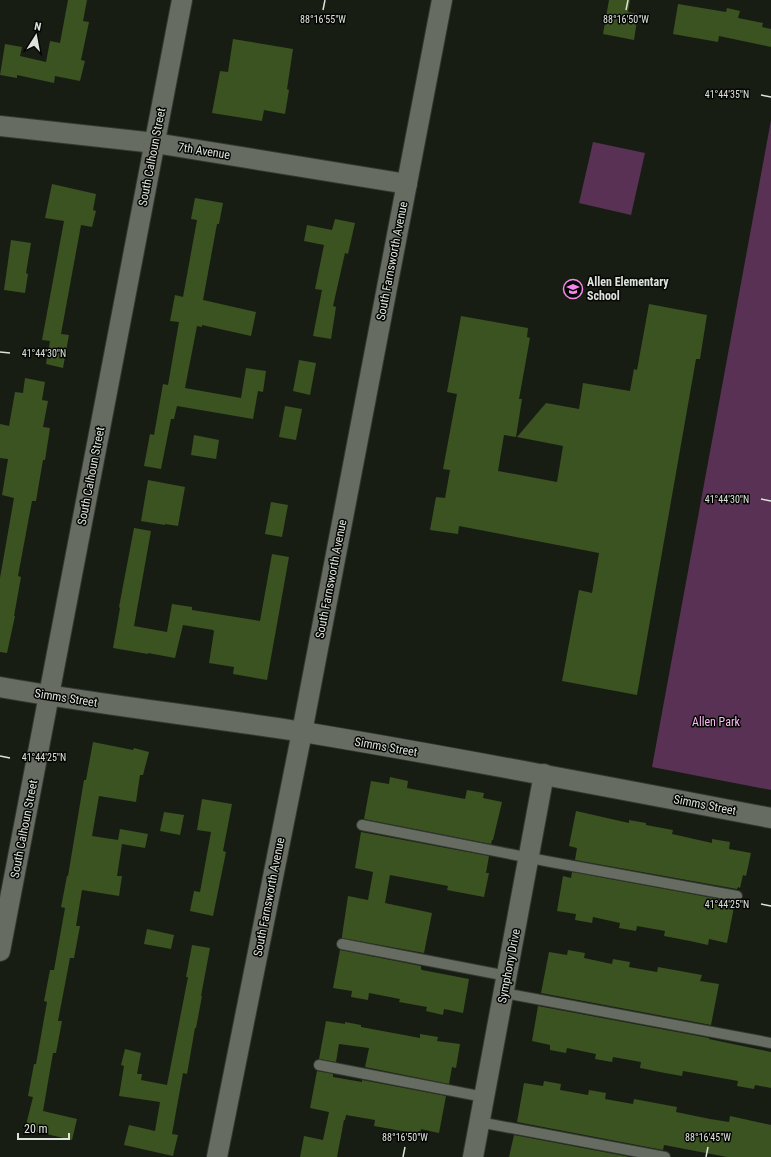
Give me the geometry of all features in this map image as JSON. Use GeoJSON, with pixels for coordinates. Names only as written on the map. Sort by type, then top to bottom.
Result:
{"type":"FeatureCollection","features":[{"type":"Feature","properties":{"kind":"street","name":"South Calhoun Street"},"geometry":{"type":"LineString","coordinates":[[0,951],[182,0]]}},
{"type":"Feature","properties":{"kind":"street","name":"South Farnsworth Avenue"},"geometry":{"type":"LineString","coordinates":[[217,1157],[302,732],[442,0]]}},
{"type":"Feature","properties":{"kind":"street","name":"7th Avenue"},"geometry":{"type":"LineString","coordinates":[[0,126],[155,143],[407,184]]}},
{"type":"Feature","properties":{"kind":"street","name":"Simms Street"},"geometry":{"type":"LineString","coordinates":[[0,687],[49,696],[302,732],[544,774],[771,818]]}},
{"type":"Feature","properties":{"kind":"street","name":"Symphony Drive"},"geometry":{"type":"LineString","coordinates":[[473,1157],[544,774]]}},
{"type":"Feature","properties":{"kind":"lane"},"geometry":{"type":"LineString","coordinates":[[362,825],[529,858],[737,896]]}},
{"type":"Feature","properties":{"kind":"lane"},"geometry":{"type":"LineString","coordinates":[[342,944],[505,984],[771,1043]]}},
{"type":"Feature","properties":{"kind":"lane"},"geometry":{"type":"LineString","coordinates":[[319,1065],[484,1097]]}},
{"type":"Feature","properties":{"kind":"lane"},"geometry":{"type":"LineString","coordinates":[[479,1122],[665,1157]]}},
{"type":"Feature","properties":{"kind":"green space","name":"Allen Park"},"geometry":{"type":"Polygon","coordinates":[[[771,120],[771,790],[652,767],[771,120]]]}},
{"type":"Feature","properties":{"kind":"green space"},"geometry":{"type":"Polygon","coordinates":[[[593,142],[645,153],[631,215],[579,203],[593,142]]]}},
{"type":"Feature","properties":{"kind":"building"},"geometry":{"type":"Polygon","coordinates":[[[68,0],[87,0],[83,21],[89,22],[81,60],[85,61],[80,81],[55,76],[54,83],[17,75],[17,78],[0,75],[5,44],[22,47],[20,56],[46,62],[50,41],[60,43],[68,0]]]}},
{"type":"Feature","properties":{"kind":"building"},"geometry":{"type":"Polygon","coordinates":[[[609,0],[630,0],[628,12],[638,14],[634,40],[603,34],[609,0]]]}},
{"type":"Feature","properties":{"kind":"building"},"geometry":{"type":"Polygon","coordinates":[[[678,4],[726,12],[727,8],[740,11],[738,18],[763,23],[762,27],[771,29],[771,47],[719,36],[718,42],[673,34],[678,4]]]}},
{"type":"Feature","properties":{"kind":"building"},"geometry":{"type":"Polygon","coordinates":[[[233,39],[293,49],[285,114],[264,110],[262,121],[212,113],[220,71],[228,72],[233,39]]]}},
{"type":"Feature","properties":{"kind":"building"},"geometry":{"type":"Polygon","coordinates":[[[52,184],[96,194],[93,210],[96,211],[92,227],[81,225],[61,334],[69,335],[63,368],[46,364],[50,341],[42,340],[64,221],[45,218],[52,184]]]}},
{"type":"Feature","properties":{"kind":"building"},"geometry":{"type":"Polygon","coordinates":[[[195,198],[223,203],[219,224],[217,224],[203,300],[256,312],[251,336],[202,325],[202,327],[197,326],[185,388],[241,398],[246,368],[266,371],[263,392],[258,391],[253,419],[177,406],[174,419],[171,419],[161,469],[144,466],[150,434],[154,435],[163,384],[168,385],[179,322],[170,321],[175,295],[183,297],[197,220],[191,219],[195,198]]]}},
{"type":"Feature","properties":{"kind":"building"},"geometry":{"type":"Polygon","coordinates":[[[335,219],[355,223],[348,254],[345,253],[333,306],[336,307],[331,339],[313,336],[322,290],[315,289],[324,245],[304,241],[307,225],[332,230],[335,219]]]}},
{"type":"Feature","properties":{"kind":"building"},"geometry":{"type":"Polygon","coordinates":[[[11,240],[31,243],[26,273],[28,274],[25,293],[4,290],[11,240]]]}},
{"type":"Feature","properties":{"kind":"building"},"geometry":{"type":"Polygon","coordinates":[[[649,304],[707,315],[700,359],[696,359],[637,695],[562,681],[579,590],[592,593],[599,553],[459,526],[458,534],[430,530],[436,497],[445,498],[450,470],[443,469],[457,394],[447,392],[461,316],[528,328],[527,337],[530,338],[519,399],[522,399],[516,437],[504,435],[498,471],[557,482],[563,446],[517,437],[546,403],[579,409],[583,383],[630,391],[634,369],[637,370],[649,304]]]}},
{"type":"Feature","properties":{"kind":"building"},"geometry":{"type":"Polygon","coordinates":[[[299,360],[316,363],[310,395],[293,391],[299,360]]]}},
{"type":"Feature","properties":{"kind":"building"},"geometry":{"type":"Polygon","coordinates":[[[25,378],[45,382],[42,400],[48,401],[43,427],[50,428],[36,501],[32,501],[18,576],[21,577],[15,616],[7,653],[0,652],[0,578],[14,498],[2,495],[8,459],[0,458],[0,424],[9,426],[15,392],[23,393],[25,378]]]}},
{"type":"Feature","properties":{"kind":"building"},"geometry":{"type":"Polygon","coordinates":[[[285,406],[302,409],[296,440],[279,437],[285,406]]]}},
{"type":"Feature","properties":{"kind":"building"},"geometry":{"type":"Polygon","coordinates":[[[194,435],[219,440],[216,459],[191,455],[194,435]]]}},
{"type":"Feature","properties":{"kind":"building"},"geometry":{"type":"Polygon","coordinates":[[[148,480],[185,487],[178,526],[141,521],[148,480]]]}},
{"type":"Feature","properties":{"kind":"building"},"geometry":{"type":"Polygon","coordinates":[[[271,502],[288,505],[282,537],[265,534],[271,502]]]}},
{"type":"Feature","properties":{"kind":"building"},"geometry":{"type":"Polygon","coordinates":[[[134,528],[151,531],[134,626],[167,632],[172,604],[192,607],[192,610],[260,621],[272,554],[289,557],[267,680],[233,674],[234,667],[209,663],[213,630],[183,625],[175,658],[113,648],[134,528]]]}},
{"type":"Feature","properties":{"kind":"building"},"geometry":{"type":"Polygon","coordinates":[[[93,742],[133,750],[134,748],[149,752],[143,775],[140,775],[136,802],[99,796],[92,836],[118,840],[120,829],[148,834],[145,848],[122,844],[117,876],[122,876],[119,896],[82,890],[76,926],[80,926],[74,958],[70,958],[58,1021],[62,1021],[56,1053],[53,1053],[43,1111],[77,1119],[72,1140],[25,1129],[33,1097],[28,1096],[34,1064],[36,1064],[47,1002],[44,1001],[50,970],[54,970],[65,908],[61,907],[68,876],[84,780],[86,780],[93,742]]]}},
{"type":"Feature","properties":{"kind":"building"},"geometry":{"type":"Polygon","coordinates":[[[390,777],[408,781],[407,788],[465,799],[467,790],[484,793],[483,798],[502,802],[491,844],[364,819],[371,781],[389,784],[390,777]]]}},
{"type":"Feature","properties":{"kind":"building"},"geometry":{"type":"Polygon","coordinates":[[[202,799],[232,804],[223,851],[226,852],[213,916],[190,911],[194,891],[200,892],[211,832],[197,830],[202,799]]]}},
{"type":"Feature","properties":{"kind":"building"},"geometry":{"type":"Polygon","coordinates":[[[576,811],[629,823],[629,820],[646,823],[646,825],[673,830],[672,834],[712,843],[712,839],[730,842],[729,849],[751,853],[746,876],[743,875],[740,888],[738,887],[737,889],[575,860],[577,848],[569,846],[576,811]]]}},
{"type":"Feature","properties":{"kind":"building"},"geometry":{"type":"Polygon","coordinates":[[[164,812],[184,815],[180,835],[160,831],[164,812]]]}},
{"type":"Feature","properties":{"kind":"building"},"geometry":{"type":"Polygon","coordinates":[[[361,832],[489,856],[486,873],[489,873],[484,897],[447,890],[448,886],[390,875],[385,903],[432,913],[424,953],[342,938],[348,896],[368,900],[373,872],[355,868],[361,832]]]}},
{"type":"Feature","properties":{"kind":"building"},"geometry":{"type":"Polygon","coordinates":[[[572,872],[735,902],[727,943],[709,939],[708,945],[664,936],[665,931],[637,926],[636,931],[619,928],[620,923],[593,917],[592,923],[575,920],[576,914],[557,911],[563,876],[571,878],[572,872]]]}},
{"type":"Feature","properties":{"kind":"building"},"geometry":{"type":"Polygon","coordinates":[[[147,929],[174,935],[171,949],[144,944],[147,929]]]}},
{"type":"Feature","properties":{"kind":"building"},"geometry":{"type":"Polygon","coordinates":[[[192,945],[210,948],[187,1074],[183,1073],[172,1134],[178,1135],[173,1156],[124,1145],[129,1125],[155,1131],[160,1102],[119,1096],[124,1066],[121,1065],[125,1049],[141,1053],[137,1074],[142,1074],[141,1080],[167,1085],[188,977],[186,977],[192,945]]]}},
{"type":"Feature","properties":{"kind":"building"},"geometry":{"type":"Polygon","coordinates":[[[340,950],[421,966],[422,970],[469,979],[463,1013],[444,1009],[443,1015],[426,1011],[427,1007],[399,1002],[400,999],[369,993],[368,1000],[351,997],[352,991],[333,988],[340,950]]]}},
{"type":"Feature","properties":{"kind":"building"},"geometry":{"type":"Polygon","coordinates":[[[568,950],[585,953],[584,958],[612,964],[613,959],[630,962],[629,967],[657,972],[658,967],[702,975],[700,981],[719,984],[711,1025],[541,993],[549,952],[567,955],[568,950]]]}},
{"type":"Feature","properties":{"kind":"building"},"geometry":{"type":"Polygon","coordinates":[[[538,1006],[709,1038],[771,1052],[771,1088],[755,1085],[754,1089],[737,1086],[738,1081],[683,1071],[682,1076],[665,1073],[640,1068],[641,1062],[613,1057],[612,1062],[595,1059],[596,1054],[567,1048],[566,1053],[550,1050],[550,1045],[532,1041],[538,1006]]]}},
{"type":"Feature","properties":{"kind":"building"},"geometry":{"type":"Polygon","coordinates":[[[326,1021],[345,1024],[345,1022],[361,1025],[361,1027],[420,1038],[420,1034],[438,1037],[437,1041],[460,1044],[456,1068],[452,1067],[449,1084],[365,1067],[369,1048],[339,1044],[336,1062],[319,1059],[326,1021]]]}},
{"type":"Feature","properties":{"kind":"building"},"geometry":{"type":"Polygon","coordinates":[[[317,1071],[333,1074],[333,1077],[362,1082],[362,1080],[446,1096],[439,1133],[421,1129],[420,1134],[374,1126],[375,1120],[346,1115],[337,1157],[300,1157],[304,1136],[323,1140],[329,1112],[310,1108],[317,1071]]]}},
{"type":"Feature","properties":{"kind":"building"},"geometry":{"type":"Polygon","coordinates":[[[544,1081],[561,1084],[560,1090],[588,1095],[589,1090],[606,1093],[605,1099],[633,1104],[634,1099],[677,1107],[676,1112],[710,1119],[729,1122],[730,1116],[771,1125],[771,1157],[727,1157],[664,1145],[663,1150],[517,1122],[524,1083],[543,1086],[544,1081]]]}},
{"type":"Feature","properties":{"kind":"building"},"geometry":{"type":"Polygon","coordinates":[[[514,1135],[630,1157],[509,1157],[514,1135]]]}},
{"type":"Feature","properties":{"kind":"place","name":"Allen Elementary School"},"geometry":{"type":"Point","coordinates":[573,289]}}]}
